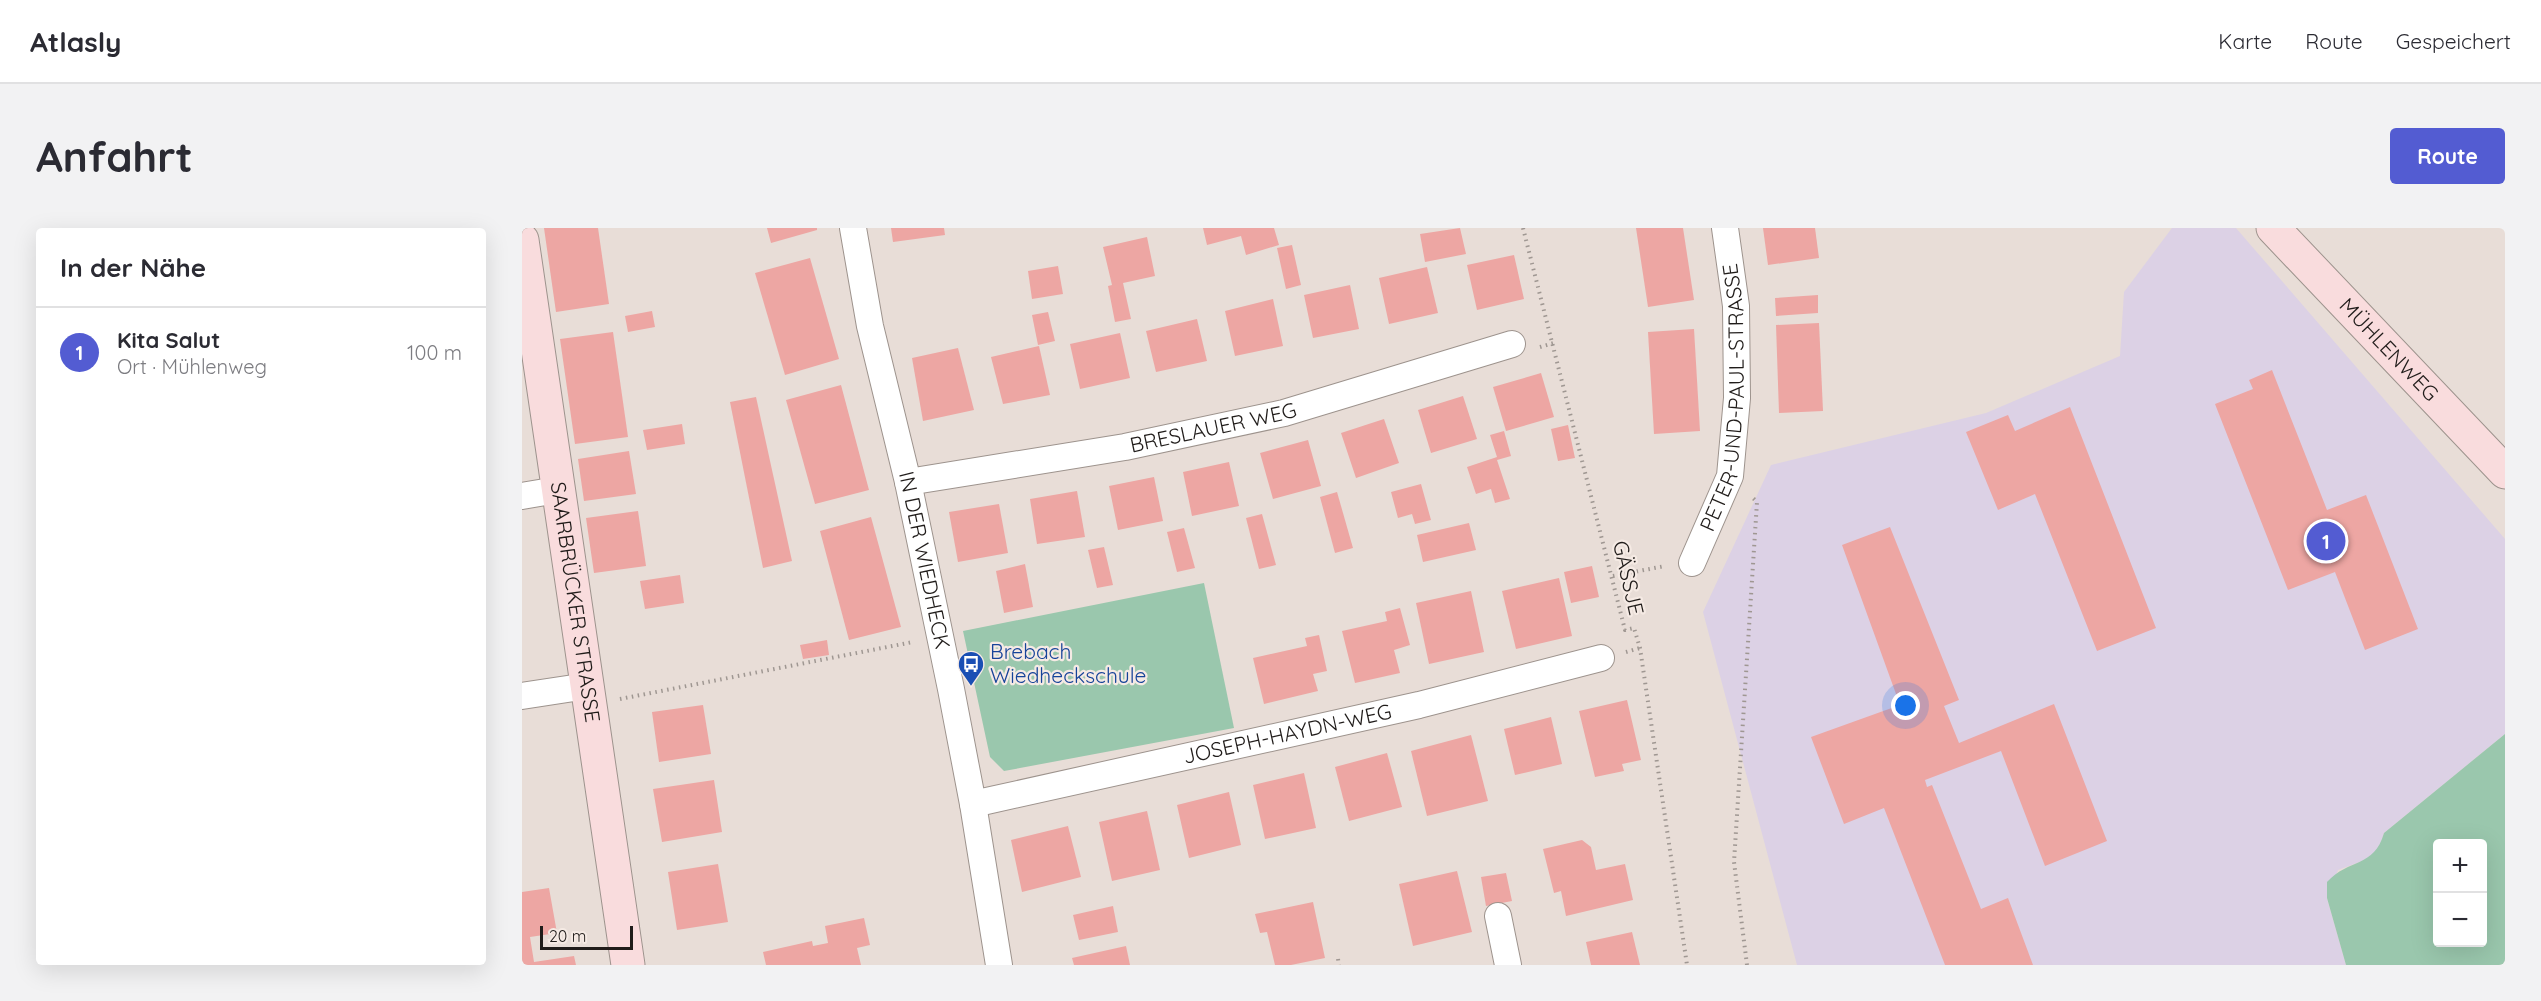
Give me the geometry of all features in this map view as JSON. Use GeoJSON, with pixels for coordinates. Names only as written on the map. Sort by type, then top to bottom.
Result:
{"type":"FeatureCollection","features":[{"type":"Feature","properties":{"kind":"main road","name":"MÜHLENWEG"},"geometry":{"type":"LineString","coordinates":[[2273,228],[2505,472]]}},
{"type":"Feature","properties":{"kind":"main road","name":"SAARBRÜCKER STRASSE"},"geometry":{"type":"LineString","coordinates":[[522,240],[557,490],[598,694],[628,965]]}},
{"type":"Feature","properties":{"kind":"street","name":"IN DER WIEDHECK"},"geometry":{"type":"LineString","coordinates":[[853,228],[870,326],[908,482],[973,804],[999,965]]}},
{"type":"Feature","properties":{"kind":"street","name":"PETER-UND-PAUL-STRASSE"},"geometry":{"type":"LineString","coordinates":[[1682,564],[1730,476],[1737,398],[1736,306],[1725,228]]}},
{"type":"Feature","properties":{"kind":"street","name":"BRESLAUER WEG"},"geometry":{"type":"LineString","coordinates":[[908,482],[1125,447],[1272,415],[1512,344]]}},
{"type":"Feature","properties":{"kind":"street"},"geometry":{"type":"LineString","coordinates":[[522,496],[557,490]]}},
{"type":"Feature","properties":{"kind":"street","name":"JOSEPH-HAYDN-WEG"},"geometry":{"type":"LineString","coordinates":[[973,804],[1419,705],[1601,658]]}},
{"type":"Feature","properties":{"kind":"street"},"geometry":{"type":"LineString","coordinates":[[522,696],[598,694]]}},
{"type":"Feature","properties":{"kind":"street"},"geometry":{"type":"LineString","coordinates":[[1498,916],[1508,965]]}},
{"type":"Feature","properties":{"kind":"path","name":"GÄSSJE"},"geometry":{"type":"LineString","coordinates":[[1523,228],[1625,630],[1634,628],[1645,674],[1688,965]]}},
{"type":"Feature","properties":{"kind":"path"},"geometry":{"type":"LineString","coordinates":[[1730,476],[1757,502],[1734,862],[1747,965]]}},
{"type":"Feature","properties":{"kind":"path"},"geometry":{"type":"LineString","coordinates":[[1613,576],[1682,564]]}},
{"type":"Feature","properties":{"kind":"path"},"geometry":{"type":"LineString","coordinates":[[598,694],[940,638]]}},
{"type":"Feature","properties":{"kind":"path"},"geometry":{"type":"LineString","coordinates":[[1338,959],[1339,965]]}},
{"type":"Feature","properties":{"kind":"shaded area"},"geometry":{"type":"Polygon","coordinates":[[[2172,228],[2236,228],[2505,539],[2505,734],[2384,833],[2379,848],[2368,859],[2338,870],[2327,898],[2346,965],[1797,965],[1703,612],[1771,465],[1986,413],[2120,356],[2124,292],[2172,228]]]}},
{"type":"Feature","properties":{"kind":"green space"},"geometry":{"type":"Polygon","coordinates":[[[1204,583],[1234,728],[1004,771],[990,757],[963,631],[1204,583]]]}},
{"type":"Feature","properties":{"kind":"green space"},"geometry":{"type":"Polygon","coordinates":[[[2505,734],[2505,965],[2346,965],[2327,898],[2327,882],[2335,874],[2367,858],[2380,844],[2384,833],[2505,734]]]}},
{"type":"Feature","properties":{"kind":"building"},"geometry":{"type":"Polygon","coordinates":[[[544,228],[598,228],[609,304],[556,312],[544,228]]]}},
{"type":"Feature","properties":{"kind":"building"},"geometry":{"type":"Polygon","coordinates":[[[767,228],[817,228],[817,230],[771,243],[767,228]]]}},
{"type":"Feature","properties":{"kind":"building"},"geometry":{"type":"Polygon","coordinates":[[[891,228],[944,228],[945,235],[893,242],[891,228]]]}},
{"type":"Feature","properties":{"kind":"building"},"geometry":{"type":"Polygon","coordinates":[[[1203,228],[1274,228],[1279,245],[1246,255],[1241,236],[1207,245],[1203,228]]]}},
{"type":"Feature","properties":{"kind":"building"},"geometry":{"type":"Polygon","coordinates":[[[1460,228],[1466,254],[1425,262],[1420,234],[1460,228]]]}},
{"type":"Feature","properties":{"kind":"building"},"geometry":{"type":"Polygon","coordinates":[[[1636,228],[1683,228],[1694,300],[1648,307],[1636,228]]]}},
{"type":"Feature","properties":{"kind":"building"},"geometry":{"type":"Polygon","coordinates":[[[1763,228],[1815,228],[1819,258],[1768,265],[1763,228]]]}},
{"type":"Feature","properties":{"kind":"building"},"geometry":{"type":"Polygon","coordinates":[[[1147,237],[1155,276],[1123,283],[1131,319],[1115,322],[1108,286],[1112,285],[1103,247],[1147,237]]]}},
{"type":"Feature","properties":{"kind":"building"},"geometry":{"type":"Polygon","coordinates":[[[1292,245],[1301,285],[1286,289],[1277,248],[1292,245]]]}},
{"type":"Feature","properties":{"kind":"building"},"geometry":{"type":"Polygon","coordinates":[[[1514,255],[1524,299],[1477,310],[1467,265],[1514,255]]]}},
{"type":"Feature","properties":{"kind":"building"},"geometry":{"type":"Polygon","coordinates":[[[810,258],[839,359],[785,375],[755,273],[810,258]]]}},
{"type":"Feature","properties":{"kind":"building"},"geometry":{"type":"Polygon","coordinates":[[[1058,266],[1063,294],[1032,299],[1028,271],[1058,266]]]}},
{"type":"Feature","properties":{"kind":"building"},"geometry":{"type":"Polygon","coordinates":[[[1427,267],[1438,313],[1389,324],[1379,278],[1427,267]]]}},
{"type":"Feature","properties":{"kind":"building"},"geometry":{"type":"Polygon","coordinates":[[[1350,285],[1359,329],[1313,338],[1304,295],[1350,285]]]}},
{"type":"Feature","properties":{"kind":"building"},"geometry":{"type":"Polygon","coordinates":[[[1818,295],[1818,313],[1776,316],[1775,298],[1818,295]]]}},
{"type":"Feature","properties":{"kind":"building"},"geometry":{"type":"Polygon","coordinates":[[[1273,299],[1283,346],[1235,356],[1225,311],[1273,299]]]}},
{"type":"Feature","properties":{"kind":"building"},"geometry":{"type":"Polygon","coordinates":[[[652,311],[655,327],[628,332],[625,316],[652,311]]]}},
{"type":"Feature","properties":{"kind":"building"},"geometry":{"type":"Polygon","coordinates":[[[1048,312],[1055,341],[1038,345],[1032,315],[1048,312]]]}},
{"type":"Feature","properties":{"kind":"building"},"geometry":{"type":"Polygon","coordinates":[[[1197,319],[1207,361],[1156,372],[1146,331],[1197,319]]]}},
{"type":"Feature","properties":{"kind":"building"},"geometry":{"type":"Polygon","coordinates":[[[1819,323],[1823,411],[1779,413],[1776,325],[1819,323]]]}},
{"type":"Feature","properties":{"kind":"building"},"geometry":{"type":"Polygon","coordinates":[[[1694,329],[1700,431],[1654,434],[1648,332],[1694,329]]]}},
{"type":"Feature","properties":{"kind":"building"},"geometry":{"type":"Polygon","coordinates":[[[613,332],[628,437],[575,444],[560,339],[613,332]]]}},
{"type":"Feature","properties":{"kind":"building"},"geometry":{"type":"Polygon","coordinates":[[[1120,333],[1130,378],[1080,389],[1070,344],[1120,333]]]}},
{"type":"Feature","properties":{"kind":"building"},"geometry":{"type":"Polygon","coordinates":[[[1039,346],[1050,395],[1003,404],[991,357],[1039,346]]]}},
{"type":"Feature","properties":{"kind":"building"},"geometry":{"type":"Polygon","coordinates":[[[958,348],[974,410],[923,421],[912,358],[958,348]]]}},
{"type":"Feature","properties":{"kind":"building"},"geometry":{"type":"Polygon","coordinates":[[[2272,370],[2327,510],[2366,495],[2418,629],[2365,650],[2335,572],[2288,590],[2215,404],[2253,389],[2249,380],[2272,370]]]}},
{"type":"Feature","properties":{"kind":"building"},"geometry":{"type":"Polygon","coordinates":[[[1541,373],[1554,417],[1506,431],[1493,387],[1541,373]]]}},
{"type":"Feature","properties":{"kind":"building"},"geometry":{"type":"Polygon","coordinates":[[[841,385],[869,490],[815,504],[786,400],[841,385]]]}},
{"type":"Feature","properties":{"kind":"building"},"geometry":{"type":"Polygon","coordinates":[[[1463,396],[1477,439],[1431,453],[1418,410],[1463,396]]]}},
{"type":"Feature","properties":{"kind":"building"},"geometry":{"type":"Polygon","coordinates":[[[756,397],[792,561],[763,568],[730,402],[756,397]]]}},
{"type":"Feature","properties":{"kind":"building"},"geometry":{"type":"Polygon","coordinates":[[[2070,407],[2156,628],[2097,651],[2035,494],[1998,510],[1966,432],[2008,415],[2015,431],[2070,407]]]}},
{"type":"Feature","properties":{"kind":"building"},"geometry":{"type":"Polygon","coordinates":[[[1384,419],[1399,463],[1356,478],[1341,433],[1384,419]]]}},
{"type":"Feature","properties":{"kind":"building"},"geometry":{"type":"Polygon","coordinates":[[[682,424],[685,444],[647,450],[643,430],[682,424]]]}},
{"type":"Feature","properties":{"kind":"building"},"geometry":{"type":"Polygon","coordinates":[[[1568,425],[1575,458],[1558,461],[1551,429],[1568,425]]]}},
{"type":"Feature","properties":{"kind":"building"},"geometry":{"type":"Polygon","coordinates":[[[1504,431],[1511,456],[1497,460],[1510,499],[1495,503],[1491,489],[1476,494],[1467,467],[1497,457],[1490,435],[1504,431]]]}},
{"type":"Feature","properties":{"kind":"building"},"geometry":{"type":"Polygon","coordinates":[[[1308,440],[1321,486],[1273,499],[1260,453],[1308,440]]]}},
{"type":"Feature","properties":{"kind":"building"},"geometry":{"type":"Polygon","coordinates":[[[629,451],[636,494],[584,501],[578,459],[629,451]]]}},
{"type":"Feature","properties":{"kind":"building"},"geometry":{"type":"Polygon","coordinates":[[[1229,462],[1239,506],[1192,516],[1183,472],[1229,462]]]}},
{"type":"Feature","properties":{"kind":"building"},"geometry":{"type":"Polygon","coordinates":[[[1154,477],[1163,521],[1118,530],[1109,486],[1154,477]]]}},
{"type":"Feature","properties":{"kind":"building"},"geometry":{"type":"Polygon","coordinates":[[[1421,484],[1431,520],[1415,524],[1412,514],[1398,518],[1391,492],[1421,484]]]}},
{"type":"Feature","properties":{"kind":"building"},"geometry":{"type":"Polygon","coordinates":[[[1077,491],[1085,537],[1037,544],[1030,499],[1077,491]]]}},
{"type":"Feature","properties":{"kind":"building"},"geometry":{"type":"Polygon","coordinates":[[[1337,492],[1353,548],[1335,553],[1320,497],[1337,492]]]}},
{"type":"Feature","properties":{"kind":"building"},"geometry":{"type":"Polygon","coordinates":[[[999,504],[1008,553],[958,562],[949,512],[999,504]]]}},
{"type":"Feature","properties":{"kind":"building"},"geometry":{"type":"Polygon","coordinates":[[[638,511],[646,566],[594,573],[586,518],[638,511]]]}},
{"type":"Feature","properties":{"kind":"building"},"geometry":{"type":"Polygon","coordinates":[[[1262,514],[1276,565],[1259,569],[1246,518],[1262,514]]]}},
{"type":"Feature","properties":{"kind":"building"},"geometry":{"type":"Polygon","coordinates":[[[871,517],[901,627],[849,640],[820,531],[871,517]]]}},
{"type":"Feature","properties":{"kind":"building"},"geometry":{"type":"Polygon","coordinates":[[[1469,523],[1476,550],[1423,562],[1417,535],[1469,523]]]}},
{"type":"Feature","properties":{"kind":"building"},"geometry":{"type":"Polygon","coordinates":[[[1890,527],[1959,700],[1944,706],[1959,743],[2054,704],[2107,841],[2045,866],[2001,751],[1925,780],[1927,787],[1932,785],[1981,909],[2008,898],[2033,965],[1945,965],[1884,808],[1844,824],[1811,737],[1900,705],[1842,545],[1890,527]]]}},
{"type":"Feature","properties":{"kind":"building"},"geometry":{"type":"Polygon","coordinates":[[[1184,528],[1195,568],[1177,572],[1167,532],[1184,528]]]}},
{"type":"Feature","properties":{"kind":"building"},"geometry":{"type":"Polygon","coordinates":[[[1104,547],[1113,585],[1097,588],[1088,550],[1104,547]]]}},
{"type":"Feature","properties":{"kind":"building"},"geometry":{"type":"Polygon","coordinates":[[[1025,564],[1033,607],[1004,613],[996,571],[1025,564]]]}},
{"type":"Feature","properties":{"kind":"building"},"geometry":{"type":"Polygon","coordinates":[[[1592,566],[1599,597],[1571,603],[1564,572],[1592,566]]]}},
{"type":"Feature","properties":{"kind":"building"},"geometry":{"type":"Polygon","coordinates":[[[680,575],[684,603],[645,609],[640,581],[680,575]]]}},
{"type":"Feature","properties":{"kind":"building"},"geometry":{"type":"Polygon","coordinates":[[[1559,578],[1572,636],[1516,649],[1502,591],[1559,578]]]}},
{"type":"Feature","properties":{"kind":"building"},"geometry":{"type":"Polygon","coordinates":[[[1471,591],[1484,652],[1429,664],[1416,603],[1471,591]]]}},
{"type":"Feature","properties":{"kind":"building"},"geometry":{"type":"Polygon","coordinates":[[[1400,608],[1410,645],[1394,650],[1400,673],[1355,683],[1342,631],[1387,621],[1385,612],[1400,608]]]}},
{"type":"Feature","properties":{"kind":"building"},"geometry":{"type":"Polygon","coordinates":[[[1319,635],[1327,671],[1313,674],[1318,691],[1264,704],[1253,658],[1307,646],[1305,638],[1319,635]]]}},
{"type":"Feature","properties":{"kind":"building"},"geometry":{"type":"Polygon","coordinates":[[[827,640],[829,655],[803,659],[800,645],[827,640]]]}},
{"type":"Feature","properties":{"kind":"building"},"geometry":{"type":"Polygon","coordinates":[[[1627,700],[1641,760],[1622,764],[1624,771],[1595,777],[1579,711],[1627,700]]]}},
{"type":"Feature","properties":{"kind":"building"},"geometry":{"type":"Polygon","coordinates":[[[703,705],[711,754],[659,762],[652,712],[703,705]]]}},
{"type":"Feature","properties":{"kind":"building"},"geometry":{"type":"Polygon","coordinates":[[[1551,717],[1562,764],[1515,775],[1504,729],[1551,717]]]}},
{"type":"Feature","properties":{"kind":"building"},"geometry":{"type":"Polygon","coordinates":[[[1471,735],[1488,801],[1427,816],[1411,751],[1471,735]]]}},
{"type":"Feature","properties":{"kind":"building"},"geometry":{"type":"Polygon","coordinates":[[[1387,753],[1402,807],[1349,821],[1335,767],[1387,753]]]}},
{"type":"Feature","properties":{"kind":"building"},"geometry":{"type":"Polygon","coordinates":[[[1304,773],[1316,828],[1265,839],[1253,785],[1304,773]]]}},
{"type":"Feature","properties":{"kind":"building"},"geometry":{"type":"Polygon","coordinates":[[[714,780],[722,832],[662,842],[653,789],[714,780]]]}},
{"type":"Feature","properties":{"kind":"building"},"geometry":{"type":"Polygon","coordinates":[[[1229,792],[1241,845],[1189,858],[1177,805],[1229,792]]]}},
{"type":"Feature","properties":{"kind":"building"},"geometry":{"type":"Polygon","coordinates":[[[1147,811],[1160,870],[1112,881],[1099,822],[1147,811]]]}},
{"type":"Feature","properties":{"kind":"building"},"geometry":{"type":"Polygon","coordinates":[[[1068,826],[1081,877],[1022,892],[1011,840],[1068,826]]]}},
{"type":"Feature","properties":{"kind":"building"},"geometry":{"type":"Polygon","coordinates":[[[1582,840],[1591,847],[1596,870],[1625,864],[1633,900],[1566,916],[1561,891],[1554,893],[1543,849],[1582,840]]]}},
{"type":"Feature","properties":{"kind":"building"},"geometry":{"type":"Polygon","coordinates":[[[718,864],[728,922],[677,930],[668,872],[718,864]]]}},
{"type":"Feature","properties":{"kind":"building"},"geometry":{"type":"Polygon","coordinates":[[[1457,871],[1472,932],[1413,946],[1399,884],[1457,871]]]}},
{"type":"Feature","properties":{"kind":"building"},"geometry":{"type":"Polygon","coordinates":[[[1506,873],[1512,901],[1486,906],[1481,877],[1506,873]]]}},
{"type":"Feature","properties":{"kind":"building"},"geometry":{"type":"Polygon","coordinates":[[[549,888],[557,933],[530,937],[534,962],[574,956],[576,965],[522,965],[522,892],[549,888]]]}},
{"type":"Feature","properties":{"kind":"building"},"geometry":{"type":"Polygon","coordinates":[[[1313,902],[1325,958],[1291,965],[1275,965],[1267,932],[1260,933],[1255,914],[1313,902]]]}},
{"type":"Feature","properties":{"kind":"building"},"geometry":{"type":"Polygon","coordinates":[[[1113,906],[1118,932],[1079,940],[1073,915],[1113,906]]]}},
{"type":"Feature","properties":{"kind":"building"},"geometry":{"type":"Polygon","coordinates":[[[864,918],[870,945],[857,948],[861,965],[766,965],[763,952],[812,941],[813,946],[828,943],[825,926],[864,918]]]}},
{"type":"Feature","properties":{"kind":"building"},"geometry":{"type":"Polygon","coordinates":[[[1632,932],[1640,965],[1591,965],[1586,942],[1632,932]]]}},
{"type":"Feature","properties":{"kind":"building"},"geometry":{"type":"Polygon","coordinates":[[[1126,946],[1130,965],[1074,965],[1072,958],[1126,946]]]}},
{"type":"Feature","properties":{"kind":"place","name":"Kita Salut"},"geometry":{"type":"Point","coordinates":[2326,541]}},
{"type":"Feature","properties":{"kind":"place","name":"Brebach Wiedheckschule"},"geometry":{"type":"Point","coordinates":[971,687]}}]}
